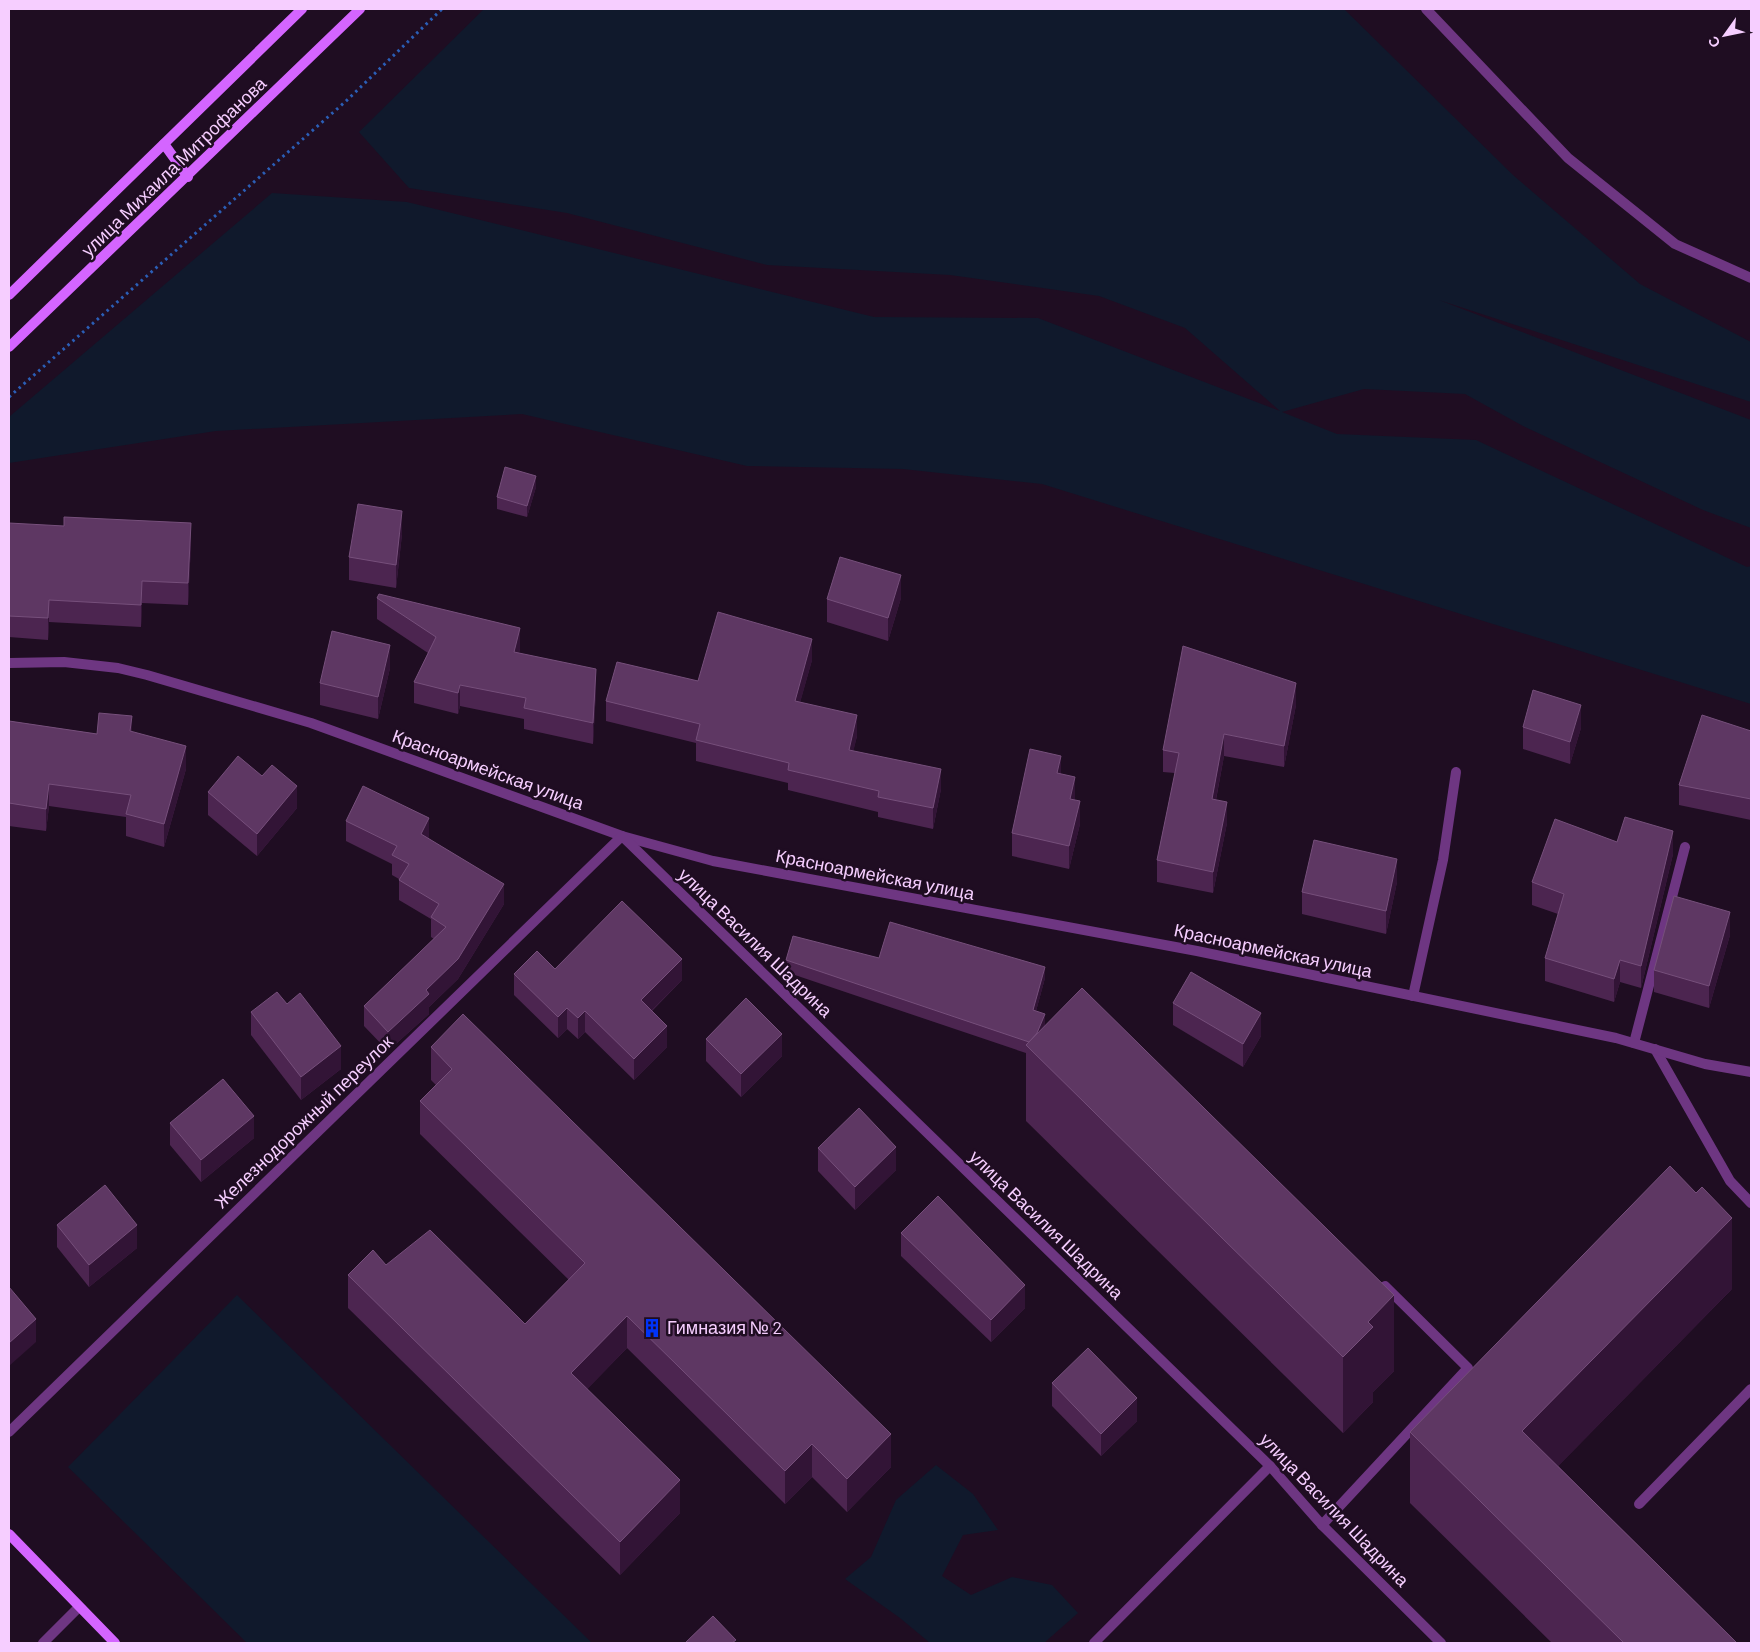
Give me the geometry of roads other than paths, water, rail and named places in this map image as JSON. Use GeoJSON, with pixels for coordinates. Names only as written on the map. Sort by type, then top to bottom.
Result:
{"type":"FeatureCollection","features":[{"type":"Feature","properties":{"kind":"main road","name":"улица Михаила Митрофанова"},"geometry":{"type":"LineString","coordinates":[[9,295],[302,9]]}},
{"type":"Feature","properties":{"kind":"main road","name":"улица Михаила Митрофанова"},"geometry":{"type":"LineString","coordinates":[[9,347],[188,177],[360,9]]}},
{"type":"Feature","properties":{"kind":"main road"},"geometry":{"type":"LineString","coordinates":[[164,144],[188,177]]}},
{"type":"Feature","properties":{"kind":"main road"},"geometry":{"type":"LineString","coordinates":[[9,1534],[115,1643]]}},
{"type":"Feature","properties":{"kind":"street"},"geometry":{"type":"LineString","coordinates":[[1426,9],[1568,158],[1675,244],[1751,278]]}},
{"type":"Feature","properties":{"kind":"street","name":"Красноармейская улица"},"geometry":{"type":"LineString","coordinates":[[9,663],[64,662],[118,668],[147,675],[311,723],[622,836],[713,860],[1187,950],[1634,1043],[1705,1064],[1751,1072]]}},
{"type":"Feature","properties":{"kind":"street"},"geometry":{"type":"LineString","coordinates":[[1412,996],[1444,860],[1456,772]]}},
{"type":"Feature","properties":{"kind":"street","name":"Железнодорожный переулок"},"geometry":{"type":"LineString","coordinates":[[9,1432],[622,836]]}},
{"type":"Feature","properties":{"kind":"street","name":"улица Василия Шадрина"},"geometry":{"type":"LineString","coordinates":[[622,836],[1270,1466],[1322,1525],[1441,1643]]}},
{"type":"Feature","properties":{"kind":"street"},"geometry":{"type":"LineString","coordinates":[[1634,1043],[1684,847]]}},
{"type":"Feature","properties":{"kind":"street"},"geometry":{"type":"LineString","coordinates":[[1655,1049],[1730,1181],[1751,1203]]}},
{"type":"Feature","properties":{"kind":"street"},"geometry":{"type":"LineString","coordinates":[[1322,1525],[1473,1368],[1376,1278]]}},
{"type":"Feature","properties":{"kind":"street"},"geometry":{"type":"LineString","coordinates":[[1639,1504],[1751,1389]]}},
{"type":"Feature","properties":{"kind":"street"},"geometry":{"type":"LineString","coordinates":[[1094,1643],[1270,1466]]}},
{"type":"Feature","properties":{"kind":"street"},"geometry":{"type":"LineString","coordinates":[[43,1643],[79,1607]]}},
{"type":"Feature","properties":{"kind":"place","name":"Гимназия № 2"},"geometry":{"type":"Point","coordinates":[652,1328]}}]}
